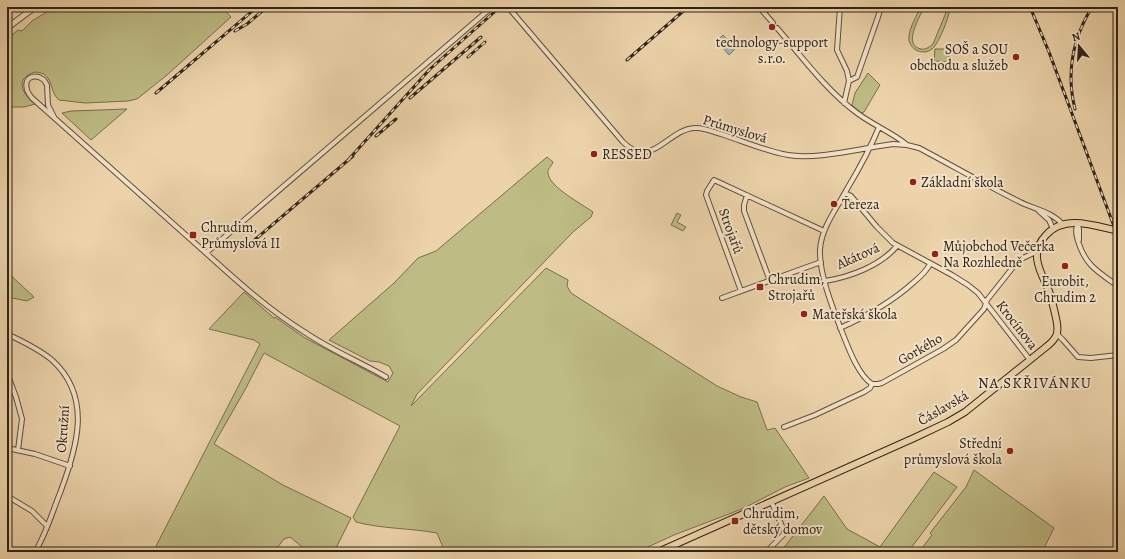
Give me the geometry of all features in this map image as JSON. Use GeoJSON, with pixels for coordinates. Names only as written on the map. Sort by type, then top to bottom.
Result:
{"type":"FeatureCollection","features":[{"type":"Feature","properties":{"kind":"main road"},"geometry":{"type":"LineString","coordinates":[[1057,334],[1054,308],[1049,292],[1037,265],[1038,251],[1043,238],[1053,229],[1063,225],[1078,223],[1118,231]]}},
{"type":"Feature","properties":{"kind":"main road","name":"Čáslavská"},"geometry":{"type":"LineString","coordinates":[[658,552],[948,422],[972,407],[1050,344],[1057,334]]}},
{"type":"Feature","properties":{"kind":"street"},"geometry":{"type":"LineString","coordinates":[[7,28],[35,7]]}},
{"type":"Feature","properties":{"kind":"street"},"geometry":{"type":"LineString","coordinates":[[206,253],[492,7]]}},
{"type":"Feature","properties":{"kind":"street","name":"Průmyslová"},"geometry":{"type":"LineString","coordinates":[[508,7],[623,142],[634,150],[642,152],[652,151],[681,131],[698,128],[767,150],[794,156],[822,155],[893,144],[907,144]]}},
{"type":"Feature","properties":{"kind":"street"},"geometry":{"type":"LineString","coordinates":[[759,7],[773,24]]}},
{"type":"Feature","properties":{"kind":"street"},"geometry":{"type":"LineString","coordinates":[[840,7],[837,50],[847,71],[849,81],[844,102]]}},
{"type":"Feature","properties":{"kind":"street"},"geometry":{"type":"LineString","coordinates":[[849,81],[857,77],[881,7]]}},
{"type":"Feature","properties":{"kind":"street","name":"Průmyslová"},"geometry":{"type":"LineString","coordinates":[[777,28],[835,94],[856,113],[907,144],[919,148],[1034,208],[1042,213],[1053,229]]}},
{"type":"Feature","properties":{"kind":"street"},"geometry":{"type":"LineString","coordinates":[[54,117],[49,108],[45,82],[39,77],[31,77],[26,83],[27,91],[32,98],[254,296],[289,323],[322,343],[386,377]]}},
{"type":"Feature","properties":{"kind":"street"},"geometry":{"type":"LineString","coordinates":[[872,384],[856,364],[840,328],[828,295],[820,250],[824,231],[871,148],[879,127]]}},
{"type":"Feature","properties":{"kind":"street","name":"Strojařů"},"geometry":{"type":"LineString","coordinates":[[741,292],[706,195],[714,180],[747,195],[743,206],[744,211],[770,281]]}},
{"type":"Feature","properties":{"kind":"street","name":"Krocínova"},"geometry":{"type":"LineString","coordinates":[[845,193],[851,196],[897,246],[968,286],[981,297],[1030,360]]}},
{"type":"Feature","properties":{"kind":"street"},"geometry":{"type":"LineString","coordinates":[[747,195],[824,231]]}},
{"type":"Feature","properties":{"kind":"street","name":"Průmyslová"},"geometry":{"type":"LineString","coordinates":[[1034,208],[1054,216],[1063,225]]}},
{"type":"Feature","properties":{"kind":"street"},"geometry":{"type":"LineString","coordinates":[[1078,223],[1078,242],[1082,254],[1098,271],[1118,286]]}},
{"type":"Feature","properties":{"kind":"street","name":"Akátová"},"geometry":{"type":"LineString","coordinates":[[825,281],[846,276],[872,265],[888,256],[897,246]]}},
{"type":"Feature","properties":{"kind":"street","name":"Gorkého"},"geometry":{"type":"LineString","coordinates":[[784,427],[808,418],[864,392],[870,388],[872,384],[882,382],[951,344],[984,309],[986,303],[1014,266],[1023,258],[1038,251]]}},
{"type":"Feature","properties":{"kind":"street"},"geometry":{"type":"LineString","coordinates":[[722,298],[821,262]]}},
{"type":"Feature","properties":{"kind":"street"},"geometry":{"type":"LineString","coordinates":[[840,328],[865,317],[892,300],[924,273],[930,264]]}},
{"type":"Feature","properties":{"kind":"street","name":"Okružní"},"geometry":{"type":"LineString","coordinates":[[7,334],[48,357],[62,372],[73,388],[76,399],[78,421],[76,444],[70,466],[47,526],[35,552]]}},
{"type":"Feature","properties":{"kind":"street"},"geometry":{"type":"LineString","coordinates":[[1057,334],[1078,357],[1091,358],[1118,355]]}},
{"type":"Feature","properties":{"kind":"street"},"geometry":{"type":"LineString","coordinates":[[7,373],[22,419],[18,450]]}},
{"type":"Feature","properties":{"kind":"street"},"geometry":{"type":"LineString","coordinates":[[7,448],[41,455],[70,466]]}},
{"type":"Feature","properties":{"kind":"street"},"geometry":{"type":"LineString","coordinates":[[7,496],[32,511],[47,526]]}},
{"type":"Feature","properties":{"kind":"street"},"geometry":{"type":"LineString","coordinates":[[766,552],[785,533],[771,501]]}},
{"type":"Feature","properties":{"kind":"shaded area"},"geometry":{"type":"Polygon","coordinates":[[[55,7],[222,7],[231,17],[167,75],[137,99],[128,101],[85,103],[59,100],[53,92],[46,76],[35,72],[24,78],[22,86],[27,96],[35,104],[24,107],[7,107],[7,39],[18,30],[22,31],[32,21],[55,7]]]}},
{"type":"Feature","properties":{"kind":"shaded area"},"geometry":{"type":"Polygon","coordinates":[[[920,7],[924,7],[914,30],[913,42],[916,46],[923,49],[933,44],[947,7],[950,7],[941,36],[932,49],[924,52],[916,50],[910,44],[909,40],[911,29],[920,7]]]}},
{"type":"Feature","properties":{"kind":"shaded area"},"geometry":{"type":"Polygon","coordinates":[[[723,35],[735,49],[729,55],[717,41],[723,35]]]}},
{"type":"Feature","properties":{"kind":"shaded area"},"geometry":{"type":"Polygon","coordinates":[[[935,49],[949,49],[949,62],[934,61],[935,49]]]}},
{"type":"Feature","properties":{"kind":"shaded area"},"geometry":{"type":"Polygon","coordinates":[[[868,73],[880,85],[864,112],[861,113],[852,105],[855,93],[868,73]]]}},
{"type":"Feature","properties":{"kind":"shaded area"},"geometry":{"type":"Polygon","coordinates":[[[127,109],[91,140],[62,113],[71,111],[127,109]]]}},
{"type":"Feature","properties":{"kind":"shaded area"},"geometry":{"type":"Polygon","coordinates":[[[547,157],[553,162],[548,172],[554,184],[574,200],[593,212],[591,217],[573,232],[417,394],[411,406],[546,268],[568,280],[567,286],[571,293],[717,386],[741,397],[757,402],[767,430],[775,428],[809,478],[785,487],[742,509],[674,535],[637,552],[445,552],[437,533],[366,524],[356,522],[353,517],[400,426],[264,353],[214,444],[283,485],[351,518],[334,552],[308,552],[290,537],[284,539],[274,552],[153,552],[260,344],[254,340],[209,329],[244,292],[274,318],[275,317],[305,338],[388,382],[393,373],[389,366],[379,362],[370,361],[329,340],[394,283],[418,258],[436,251],[547,157]]]}},
{"type":"Feature","properties":{"kind":"shaded area"},"geometry":{"type":"Polygon","coordinates":[[[677,213],[681,215],[677,222],[686,227],[683,231],[671,225],[677,213]]]}},
{"type":"Feature","properties":{"kind":"shaded area"},"geometry":{"type":"Polygon","coordinates":[[[7,272],[34,297],[27,301],[7,297],[7,272]]]}},
{"type":"Feature","properties":{"kind":"shaded area"},"geometry":{"type":"Polygon","coordinates":[[[974,470],[1054,528],[1042,552],[919,552],[932,535],[930,533],[966,487],[974,470]]]}},
{"type":"Feature","properties":{"kind":"shaded area"},"geometry":{"type":"Polygon","coordinates":[[[934,472],[957,487],[908,552],[784,552],[782,550],[824,496],[847,529],[880,547],[934,472]]]}},
{"type":"Feature","properties":{"kind":"railway"},"geometry":{"type":"LineString","coordinates":[[156,93],[257,7]]}},
{"type":"Feature","properties":{"kind":"railway"},"geometry":{"type":"LineString","coordinates":[[235,31],[247,24],[267,7]]}},
{"type":"Feature","properties":{"kind":"railway"},"geometry":{"type":"LineString","coordinates":[[349,159],[430,69],[500,7]]}},
{"type":"Feature","properties":{"kind":"railway"},"geometry":{"type":"LineString","coordinates":[[627,60],[688,7]]}},
{"type":"Feature","properties":{"kind":"railway"},"geometry":{"type":"LineString","coordinates":[[1030,7],[1049,52],[1118,237]]}},
{"type":"Feature","properties":{"kind":"railway"},"geometry":{"type":"LineString","coordinates":[[1075,109],[1071,82],[1073,56],[1080,31],[1092,7]]}},
{"type":"Feature","properties":{"kind":"railway"},"geometry":{"type":"LineString","coordinates":[[410,98],[481,37]]}},
{"type":"Feature","properties":{"kind":"railway"},"geometry":{"type":"LineString","coordinates":[[468,57],[485,42]]}},
{"type":"Feature","properties":{"kind":"railway"},"geometry":{"type":"LineString","coordinates":[[376,136],[396,119]]}},
{"type":"Feature","properties":{"kind":"railway"},"geometry":{"type":"LineString","coordinates":[[251,243],[353,156]]}},
{"type":"Feature","properties":{"kind":"place","name":"technology-support s.r.o."},"geometry":{"type":"Point","coordinates":[772,27]}},
{"type":"Feature","properties":{"kind":"place","name":"SOŠ a SOU obchodu a služeb"},"geometry":{"type":"Point","coordinates":[1016,57]}},
{"type":"Feature","properties":{"kind":"place","name":"RESSED"},"geometry":{"type":"Point","coordinates":[594,154]}},
{"type":"Feature","properties":{"kind":"place","name":"Základní škola"},"geometry":{"type":"Point","coordinates":[913,182]}},
{"type":"Feature","properties":{"kind":"place","name":"Tereza"},"geometry":{"type":"Point","coordinates":[834,204]}},
{"type":"Feature","properties":{"kind":"place","name":"Chrudim, Průmyslová II"},"geometry":{"type":"Point","coordinates":[193,235]}},
{"type":"Feature","properties":{"kind":"place","name":"Můjobchod Večerka Na Rozhledně"},"geometry":{"type":"Point","coordinates":[935,254]}},
{"type":"Feature","properties":{"kind":"place","name":"Eurobit, Chrudim 2"},"geometry":{"type":"Point","coordinates":[1065,266]}},
{"type":"Feature","properties":{"kind":"place","name":"Chrudim, Strojařů"},"geometry":{"type":"Point","coordinates":[760,287]}},
{"type":"Feature","properties":{"kind":"place","name":"Mateřská škola"},"geometry":{"type":"Point","coordinates":[804,314]}},
{"type":"Feature","properties":{"kind":"place","name":"Střední průmyslová škola"},"geometry":{"type":"Point","coordinates":[1010,451]}},
{"type":"Feature","properties":{"kind":"place","name":"Chrudim, dětský domov"},"geometry":{"type":"Point","coordinates":[735,521]}},
{"type":"Feature","properties":{"kind":"district","name":"NA SKŘIVÁNKU"},"geometry":{"type":"Point","coordinates":[1035,383]}}]}
